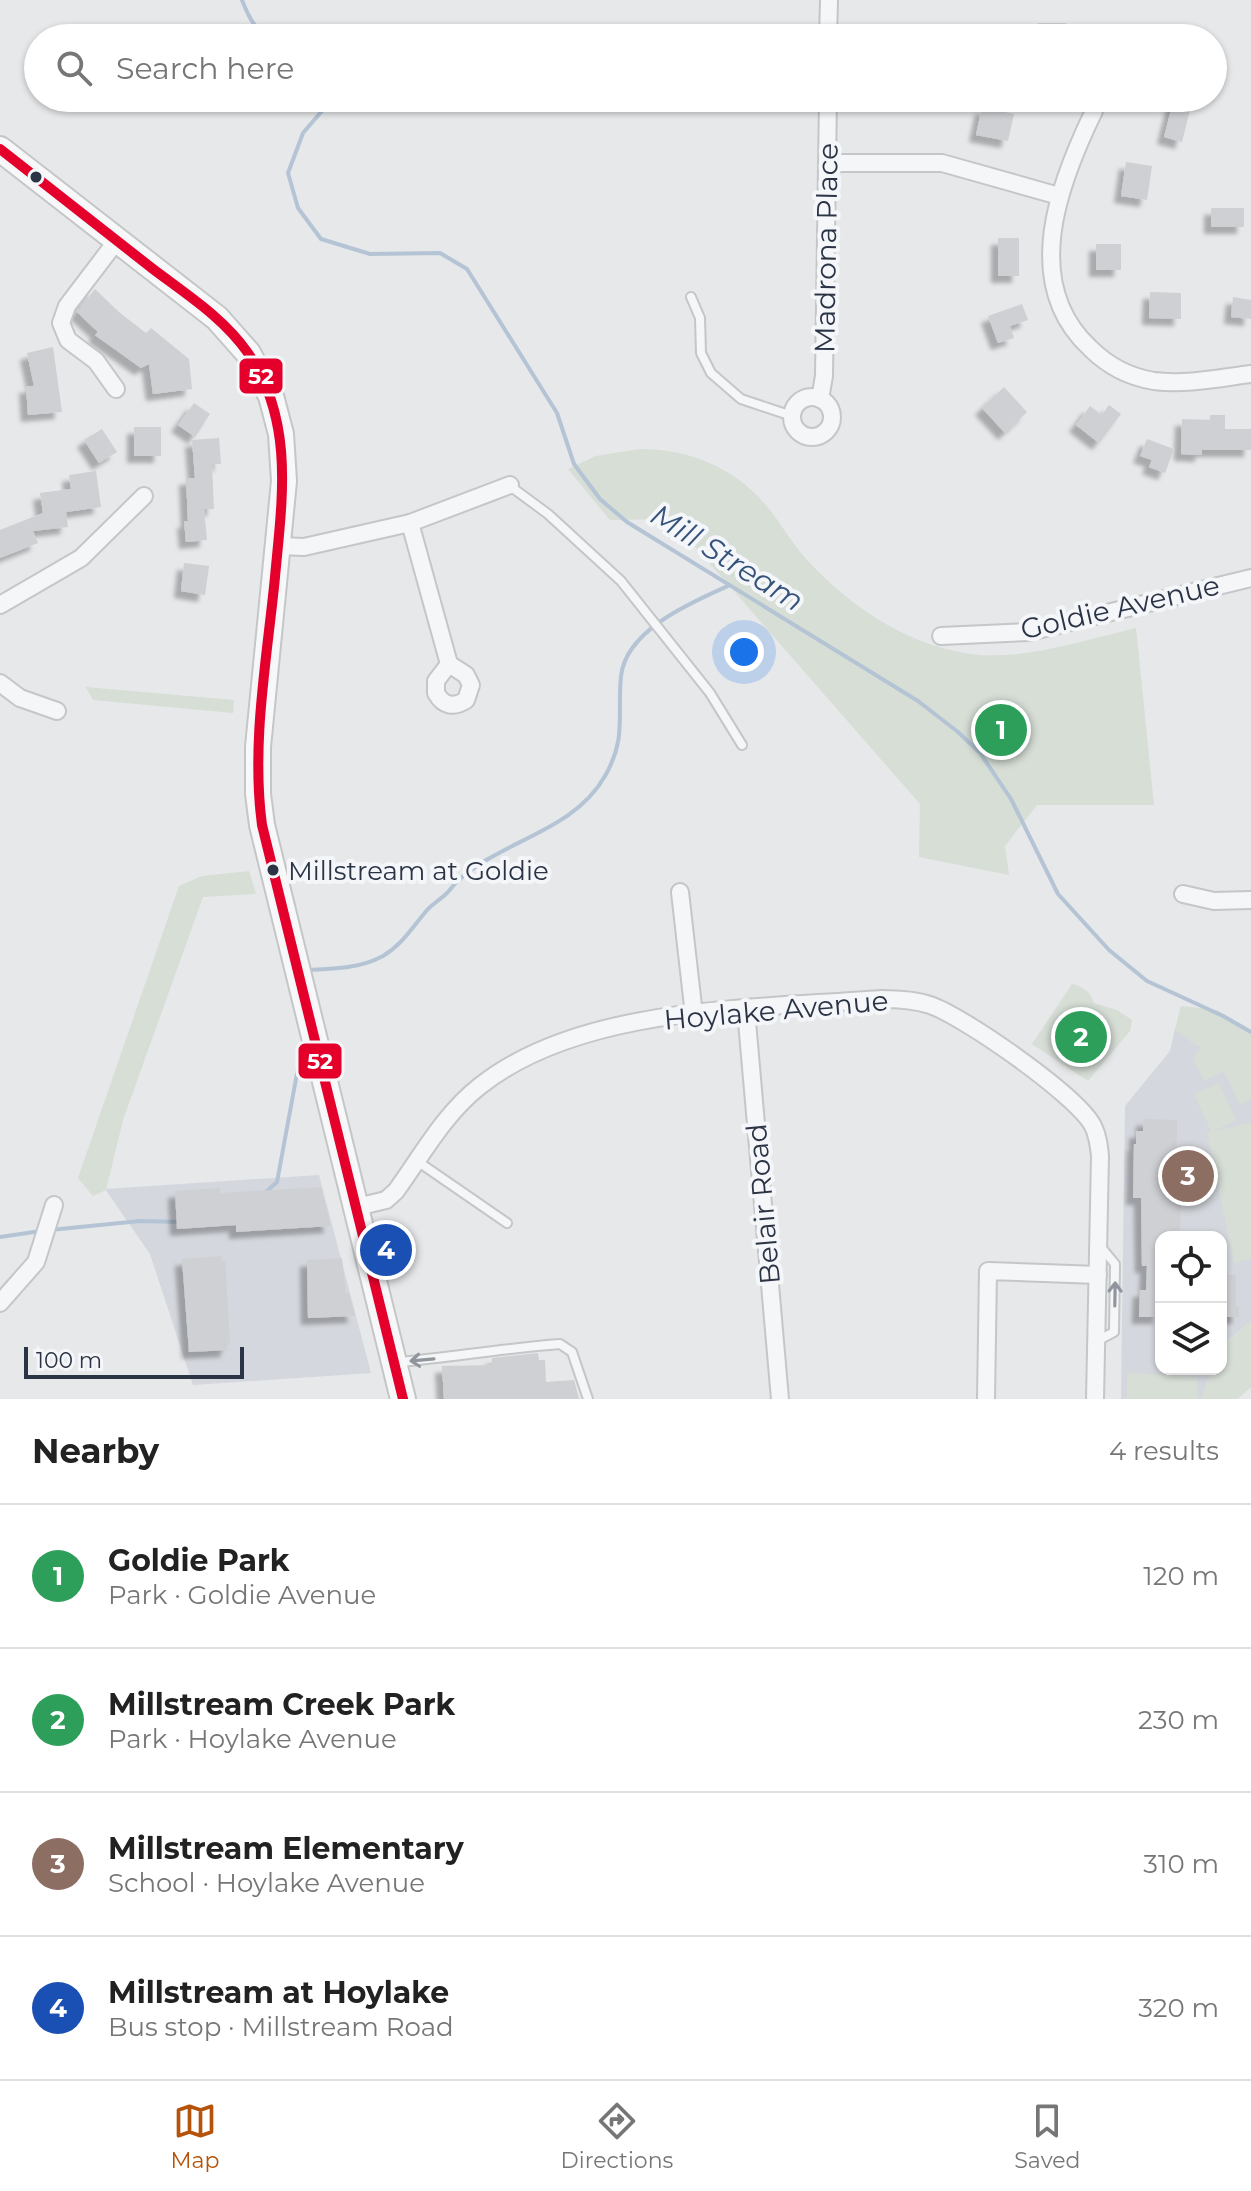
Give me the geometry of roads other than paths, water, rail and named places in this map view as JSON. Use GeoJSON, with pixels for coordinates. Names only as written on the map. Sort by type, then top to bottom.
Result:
{"type":"FeatureCollection","features":[{"type":"Feature","properties":{"kind":"main road"},"geometry":{"type":"LineString","coordinates":[[0,149],[217,318],[248,353],[277,415],[284,454],[279,546],[258,747],[258,794],[262,825],[403,1399]]}},
{"type":"Feature","properties":{"kind":"street"},"geometry":{"type":"LineString","coordinates":[[828,24],[829,0]]}},
{"type":"Feature","properties":{"kind":"street","name":"Madrona Place"},"geometry":{"type":"LineString","coordinates":[[792,416],[793,425],[808,436],[818,436],[826,431],[831,422],[827,404],[820,399],[824,376],[828,112]]}},
{"type":"Feature","properties":{"kind":"street"},"geometry":{"type":"LineString","coordinates":[[1094,112],[1070,160],[1059,196],[1051,249],[1050,274],[1068,322],[1095,354],[1122,371],[1156,381],[1191,381],[1251,374]]}},
{"type":"Feature","properties":{"kind":"street"},"geometry":{"type":"LineString","coordinates":[[827,163],[942,163],[1059,196]]}},
{"type":"Feature","properties":{"kind":"street"},"geometry":{"type":"LineString","coordinates":[[116,389],[96,361],[68,340],[61,323],[67,306],[118,239]]}},
{"type":"Feature","properties":{"kind":"street"},"geometry":{"type":"LineString","coordinates":[[792,416],[794,406],[801,400],[810,397],[820,399]]}},
{"type":"Feature","properties":{"kind":"street"},"geometry":{"type":"LineString","coordinates":[[279,546],[304,547],[410,523],[510,485]]}},
{"type":"Feature","properties":{"kind":"street"},"geometry":{"type":"LineString","coordinates":[[0,605],[81,558],[144,496]]}},
{"type":"Feature","properties":{"kind":"street"},"geometry":{"type":"LineString","coordinates":[[410,523],[449,664]]}},
{"type":"Feature","properties":{"kind":"street","name":"Goldie Avenue"},"geometry":{"type":"LineString","coordinates":[[941,636],[1029,632],[1251,578]]}},
{"type":"Feature","properties":{"kind":"street"},"geometry":{"type":"LineString","coordinates":[[0,683],[20,698],[57,711]]}},
{"type":"Feature","properties":{"kind":"street"},"geometry":{"type":"LineString","coordinates":[[680,892],[694,1015]]}},
{"type":"Feature","properties":{"kind":"street"},"geometry":{"type":"LineString","coordinates":[[1183,894],[1214,901],[1251,900]]}},
{"type":"Feature","properties":{"kind":"street","name":"Hoylake Avenue"},"geometry":{"type":"LineString","coordinates":[[357,1207],[386,1200],[459,1104],[478,1087],[556,1042],[614,1025],[694,1015],[902,999],[932,1005],[983,1035],[1047,1080],[1077,1105],[1093,1125],[1100,1156],[1095,1399]]}},
{"type":"Feature","properties":{"kind":"street","name":"Belair Road"},"geometry":{"type":"LineString","coordinates":[[746,1010],[780,1399]]}},
{"type":"Feature","properties":{"kind":"street"},"geometry":{"type":"LineString","coordinates":[[0,1303],[36,1262],[54,1205]]}},
{"type":"Feature","properties":{"kind":"street"},"geometry":{"type":"LineString","coordinates":[[986,1399],[988,1271],[1098,1275]]}},
{"type":"Feature","properties":{"kind":"lane"},"geometry":{"type":"LineString","coordinates":[[691,297],[700,318],[701,353],[711,373],[741,399],[792,416]]}},
{"type":"Feature","properties":{"kind":"lane"},"geometry":{"type":"LineString","coordinates":[[510,485],[548,514],[621,581],[710,693],[742,745]]}},
{"type":"Feature","properties":{"kind":"lane"},"geometry":{"type":"LineString","coordinates":[[417,1161],[507,1223]]}},
{"type":"Feature","properties":{"kind":"lane"},"geometry":{"type":"LineString","coordinates":[[1097,1341],[1114,1332],[1115,1264],[1098,1244]]}},
{"type":"Feature","properties":{"kind":"lane"},"geometry":{"type":"LineString","coordinates":[[394,1362],[560,1344],[572,1352],[588,1399]]}},
{"type":"Feature","properties":{"kind":"waterway","name":"Mill Stream"},"geometry":{"type":"LineString","coordinates":[[242,0],[254,24]]}},
{"type":"Feature","properties":{"kind":"waterway","name":"Mill Stream"},"geometry":{"type":"LineString","coordinates":[[321,112],[303,133],[288,173],[298,208],[321,239],[370,254],[440,253],[467,269],[557,413],[574,464],[600,499],[627,522],[918,701],[958,732],[980,753],[1011,799],[1058,894],[1109,950],[1147,981],[1251,1032]]}},
{"type":"Feature","properties":{"kind":"waterway"},"geometry":{"type":"LineString","coordinates":[[306,970],[355,966],[383,956],[402,940],[428,909],[477,866],[575,810],[591,795],[612,762],[619,738],[621,676],[635,645],[680,609],[728,586]]}},
{"type":"Feature","properties":{"kind":"waterway"},"geometry":{"type":"LineString","coordinates":[[266,1192],[277,1182],[303,1041]]}},
{"type":"Feature","properties":{"kind":"waterway"},"geometry":{"type":"LineString","coordinates":[[50,1230],[140,1221],[181,1222]]}},
{"type":"Feature","properties":{"kind":"waterway"},"geometry":{"type":"LineString","coordinates":[[0,1237],[41,1231]]}},
{"type":"Feature","properties":{"kind":"place","name":"Goldie Park"},"geometry":{"type":"Point","coordinates":[1001,730]}},
{"type":"Feature","properties":{"kind":"place","name":"Millstream at Goldie"},"geometry":{"type":"Point","coordinates":[273,870]}},
{"type":"Feature","properties":{"kind":"place","name":"Millstream Creek Park"},"geometry":{"type":"Point","coordinates":[1081,1037]}},
{"type":"Feature","properties":{"kind":"place","name":"Millstream Elementary"},"geometry":{"type":"Point","coordinates":[1188,1176]}},
{"type":"Feature","properties":{"kind":"place","name":"Millstream at Hoylake"},"geometry":{"type":"Point","coordinates":[386,1250]}}]}
